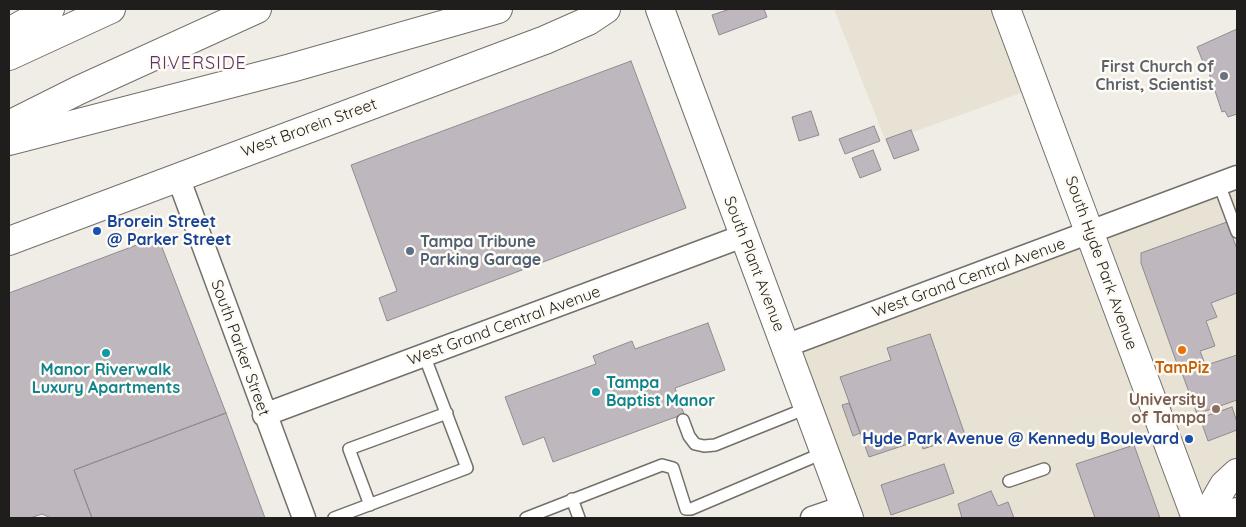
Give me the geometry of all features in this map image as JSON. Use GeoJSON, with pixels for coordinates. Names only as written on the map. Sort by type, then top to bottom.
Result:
{"type":"FeatureCollection","features":[{"type":"Feature","properties":{"kind":"main road"},"geometry":{"type":"LineString","coordinates":[[9,32],[50,9]]}},
{"type":"Feature","properties":{"kind":"main road"},"geometry":{"type":"LineString","coordinates":[[9,56],[111,9]]}},
{"type":"Feature","properties":{"kind":"main road"},"geometry":{"type":"LineString","coordinates":[[9,125],[79,90],[257,9]]}},
{"type":"Feature","properties":{"kind":"main road"},"geometry":{"type":"LineString","coordinates":[[9,141],[291,68],[498,9]]}},
{"type":"Feature","properties":{"kind":"main road","name":"West Brorein Street"},"geometry":{"type":"LineString","coordinates":[[9,241],[545,40],[588,21],[606,9]]}},
{"type":"Feature","properties":{"kind":"main road","name":"South Plant Avenue"},"geometry":{"type":"LineString","coordinates":[[660,9],[846,512]]}},
{"type":"Feature","properties":{"kind":"main road","name":"South Hyde Park Avenue"},"geometry":{"type":"LineString","coordinates":[[1006,9],[1196,518]]}},
{"type":"Feature","properties":{"kind":"main road"},"geometry":{"type":"LineString","coordinates":[[1205,518],[1224,485],[1237,473]]}},
{"type":"Feature","properties":{"kind":"main road"},"geometry":{"type":"LineString","coordinates":[[1222,518],[1237,512]]}},
{"type":"Feature","properties":{"kind":"street","name":"South Parker Street"},"geometry":{"type":"LineString","coordinates":[[178,177],[264,415],[304,518]]}},
{"type":"Feature","properties":{"kind":"street","name":"West Grand Central Avenue"},"geometry":{"type":"LineString","coordinates":[[785,346],[1091,233],[1228,180]]}},
{"type":"Feature","properties":{"kind":"street","name":"West Grand Central Avenue"},"geometry":{"type":"LineString","coordinates":[[264,415],[744,236]]}},
{"type":"Feature","properties":{"kind":"street"},"geometry":{"type":"LineString","coordinates":[[812,518],[846,512]]}},
{"type":"Feature","properties":{"kind":"lane"},"geometry":{"type":"LineString","coordinates":[[1228,180],[1237,232]]}},
{"type":"Feature","properties":{"kind":"lane"},"geometry":{"type":"LineString","coordinates":[[334,518],[467,468],[424,356]]}},
{"type":"Feature","properties":{"kind":"lane"},"geometry":{"type":"LineString","coordinates":[[683,420],[689,436],[695,444],[704,446],[715,445],[807,408]]}},
{"type":"Feature","properties":{"kind":"lane"},"geometry":{"type":"LineString","coordinates":[[370,504],[349,449],[446,413]]}},
{"type":"Feature","properties":{"kind":"lane"},"geometry":{"type":"LineString","coordinates":[[526,518],[662,465],[673,468],[686,509],[691,509],[824,453]]}},
{"type":"Feature","properties":{"kind":"lane"},"geometry":{"type":"LineString","coordinates":[[1009,481],[1044,469]]}},
{"type":"Feature","properties":{"kind":"lane"},"geometry":{"type":"LineString","coordinates":[[572,499],[579,518]]}},
{"type":"Feature","properties":{"kind":"shaded area"},"geometry":{"type":"Polygon","coordinates":[[[834,9],[1002,9],[1029,90],[886,142],[834,9]]]}},
{"type":"Feature","properties":{"kind":"shaded area"},"geometry":{"type":"Polygon","coordinates":[[[1237,182],[1237,465],[1180,518],[849,518],[792,350],[1237,182]]]}},
{"type":"Feature","properties":{"kind":"building"},"geometry":{"type":"Polygon","coordinates":[[[730,9],[764,9],[767,17],[719,35],[712,15],[730,9]]]}},
{"type":"Feature","properties":{"kind":"building","name":"First Church of Christ, Scientist"},"geometry":{"type":"Polygon","coordinates":[[[1237,29],[1237,114],[1228,117],[1225,111],[1222,112],[1205,61],[1203,62],[1197,47],[1237,29]]]}},
{"type":"Feature","properties":{"kind":"building","name":"Tampa Tribune Parking Garage"},"geometry":{"type":"Polygon","coordinates":[[[631,61],[686,208],[387,321],[379,298],[397,291],[351,165],[631,61]]]}},
{"type":"Feature","properties":{"kind":"building"},"geometry":{"type":"Polygon","coordinates":[[[811,111],[819,135],[799,141],[792,117],[811,111]]]}},
{"type":"Feature","properties":{"kind":"building"},"geometry":{"type":"Polygon","coordinates":[[[874,126],[880,141],[845,154],[839,139],[874,126]]]}},
{"type":"Feature","properties":{"kind":"building"},"geometry":{"type":"Polygon","coordinates":[[[911,130],[919,150],[894,159],[886,139],[911,130]]]}},
{"type":"Feature","properties":{"kind":"building"},"geometry":{"type":"Polygon","coordinates":[[[873,150],[881,170],[860,178],[852,158],[873,150]]]}},
{"type":"Feature","properties":{"kind":"building"},"geometry":{"type":"Polygon","coordinates":[[[1227,222],[1237,249],[1237,293],[1211,303],[1217,317],[1206,321],[1215,346],[1200,351],[1205,364],[1180,372],[1141,263],[1141,253],[1227,222]]]}},
{"type":"Feature","properties":{"kind":"building","name":"Manor Riverwalk Luxury Apartments"},"geometry":{"type":"Polygon","coordinates":[[[158,237],[226,413],[74,470],[92,518],[51,518],[42,514],[30,518],[9,518],[9,293],[158,237]]]}},
{"type":"Feature","properties":{"kind":"building","name":"Tampa Baptist Manor"},"geometry":{"type":"Polygon","coordinates":[[[708,323],[725,370],[675,388],[684,414],[553,462],[544,437],[523,445],[505,397],[596,364],[593,356],[632,341],[635,349],[708,323]]]}},
{"type":"Feature","properties":{"kind":"building"},"geometry":{"type":"Polygon","coordinates":[[[930,334],[965,435],[923,449],[920,440],[869,457],[840,377],[891,360],[887,348],[930,334]]]}},
{"type":"Feature","properties":{"kind":"building"},"geometry":{"type":"Polygon","coordinates":[[[1237,355],[1237,400],[1197,414],[1182,373],[1237,355]]]}},
{"type":"Feature","properties":{"kind":"building"},"geometry":{"type":"Polygon","coordinates":[[[849,403],[860,433],[853,436],[842,405],[849,403]]]}},
{"type":"Feature","properties":{"kind":"building"},"geometry":{"type":"Polygon","coordinates":[[[1232,407],[1237,422],[1237,430],[1208,441],[1200,418],[1232,407]]]}},
{"type":"Feature","properties":{"kind":"building"},"geometry":{"type":"Polygon","coordinates":[[[226,413],[265,518],[92,518],[74,470],[226,413]]]}},
{"type":"Feature","properties":{"kind":"building"},"geometry":{"type":"Polygon","coordinates":[[[1134,445],[1160,518],[1095,518],[1076,464],[1134,445]]]}},
{"type":"Feature","properties":{"kind":"building"},"geometry":{"type":"Polygon","coordinates":[[[944,464],[954,493],[891,515],[881,485],[944,464]]]}},
{"type":"Feature","properties":{"kind":"building"},"geometry":{"type":"Polygon","coordinates":[[[991,491],[998,506],[1008,502],[1014,518],[962,518],[958,504],[991,491]]]}},
{"type":"Feature","properties":{"kind":"place","name":"First Church of Christ, Scientist"},"geometry":{"type":"Point","coordinates":[1224,76]}},
{"type":"Feature","properties":{"kind":"place","name":"Brorein Street @ Parker Street"},"geometry":{"type":"Point","coordinates":[97,231]}},
{"type":"Feature","properties":{"kind":"place","name":"Tampa Tribune Parking Garage"},"geometry":{"type":"Point","coordinates":[410,251]}},
{"type":"Feature","properties":{"kind":"place","name":"TamPiz"},"geometry":{"type":"Point","coordinates":[1182,350]}},
{"type":"Feature","properties":{"kind":"place","name":"Manor Riverwalk Luxury Apartments"},"geometry":{"type":"Point","coordinates":[106,353]}},
{"type":"Feature","properties":{"kind":"place","name":"Tampa Baptist Manor"},"geometry":{"type":"Point","coordinates":[596,392]}},
{"type":"Feature","properties":{"kind":"place","name":"University of Tampa"},"geometry":{"type":"Point","coordinates":[1216,409]}},
{"type":"Feature","properties":{"kind":"place","name":"Hyde Park Avenue @ Kennedy Boulevard"},"geometry":{"type":"Point","coordinates":[1189,439]}},
{"type":"Feature","properties":{"kind":"district","name":"RIVERSIDE"},"geometry":{"type":"Point","coordinates":[198,64]}}]}
